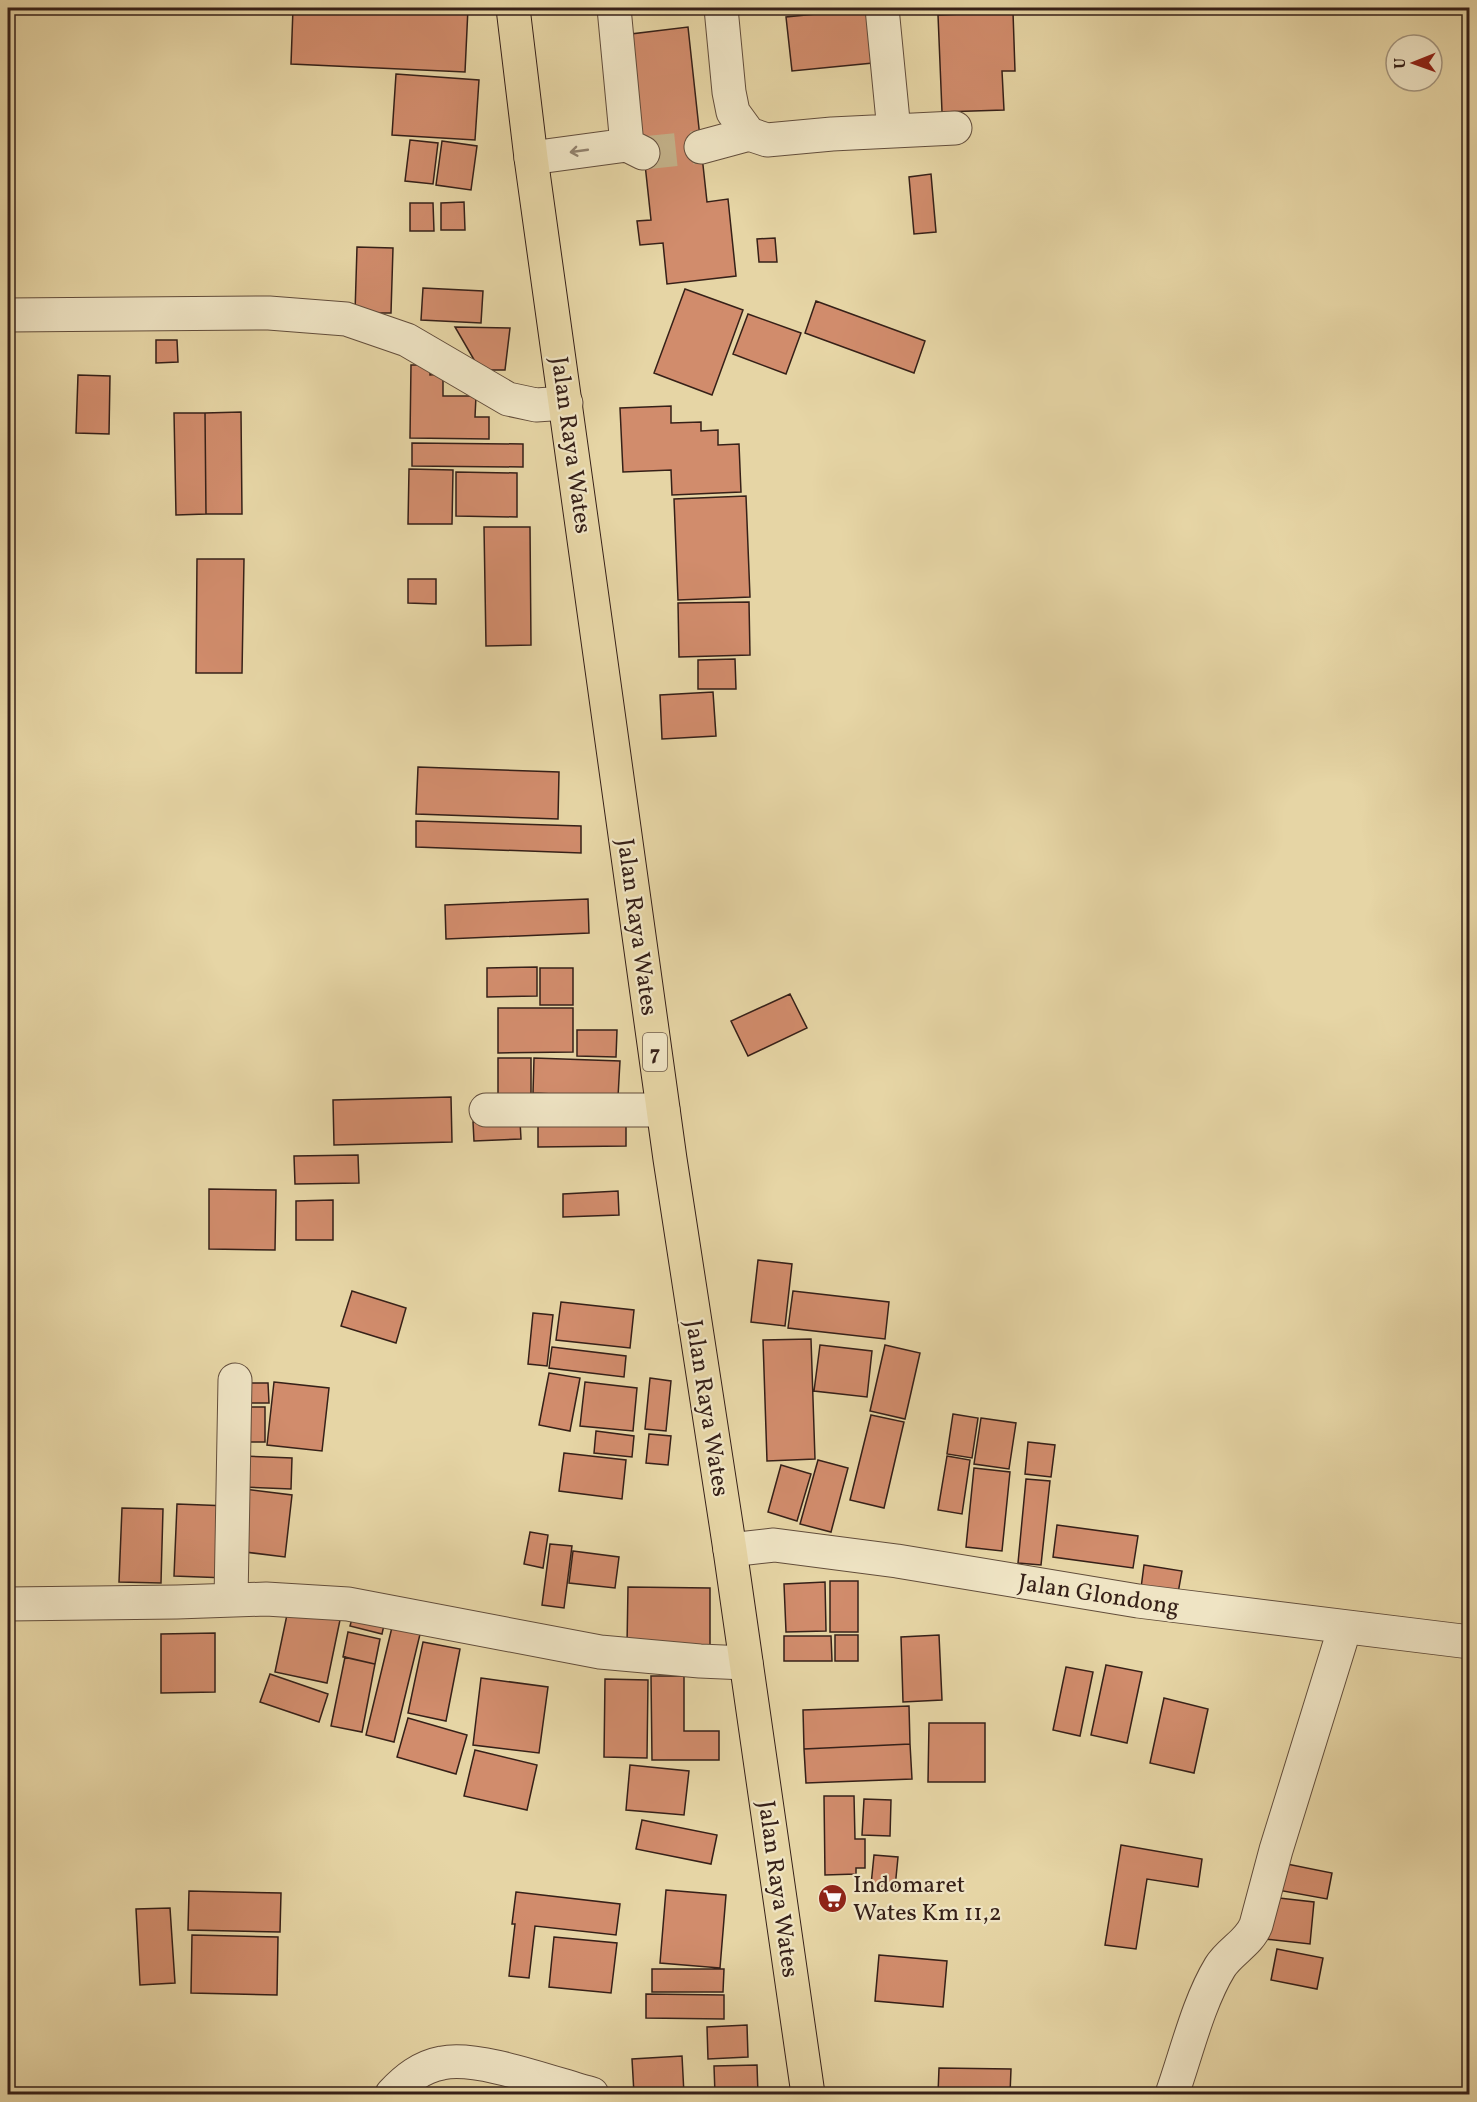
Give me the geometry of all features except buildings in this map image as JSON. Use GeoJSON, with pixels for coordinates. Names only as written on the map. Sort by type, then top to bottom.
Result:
{"type":"FeatureCollection","features":[{"type":"Feature","properties":{"kind":"highway","name":"Jalan Raya Wates"},"geometry":{"type":"LineString","coordinates":[[513,8],[531,158],[663,1110],[730,1550],[808,2094]]}},
{"type":"Feature","properties":{"kind":"street"},"geometry":{"type":"LineString","coordinates":[[531,158],[635,149],[614,8]]}},
{"type":"Feature","properties":{"kind":"street"},"geometry":{"type":"LineString","coordinates":[[721,8],[729,92],[734,112],[749,134]]}},
{"type":"Feature","properties":{"kind":"street"},"geometry":{"type":"LineString","coordinates":[[882,8],[894,131]]}},
{"type":"Feature","properties":{"kind":"street"},"geometry":{"type":"LineString","coordinates":[[701,147],[749,134],[767,140],[832,134],[955,128]]}},
{"type":"Feature","properties":{"kind":"street"},"geometry":{"type":"LineString","coordinates":[[8,315],[269,313],[346,319],[407,340],[508,399],[536,405],[566,404]]}},
{"type":"Feature","properties":{"kind":"street"},"geometry":{"type":"LineString","coordinates":[[486,1110],[663,1110]]}},
{"type":"Feature","properties":{"kind":"street"},"geometry":{"type":"LineString","coordinates":[[231,1600],[235,1380]]}},
{"type":"Feature","properties":{"kind":"street","name":"Jalan Glondong"},"geometry":{"type":"LineString","coordinates":[[730,1550],[774,1545],[897,1561],[1138,1601],[1470,1642]]}},
{"type":"Feature","properties":{"kind":"street"},"geometry":{"type":"LineString","coordinates":[[8,1604],[266,1599],[348,1604],[600,1652],[746,1663]]}},
{"type":"Feature","properties":{"kind":"street"},"geometry":{"type":"LineString","coordinates":[[1172,2094],[1205,1999],[1219,1969],[1228,1955],[1252,1935],[1256,1925],[1276,1850],[1345,1627]]}},
{"type":"Feature","properties":{"kind":"street"},"geometry":{"type":"LineString","coordinates":[[392,2094],[417,2071],[443,2062],[461,2062],[487,2065],[592,2094]]}},
{"type":"Feature","properties":{"kind":"tunnel"},"geometry":{"type":"LineString","coordinates":[[643,153],[701,147]]}},
{"type":"Feature","properties":{"kind":"place","name":"Indomaret Wates Km 11,2"},"geometry":{"type":"Point","coordinates":[832,1898]}}]}
